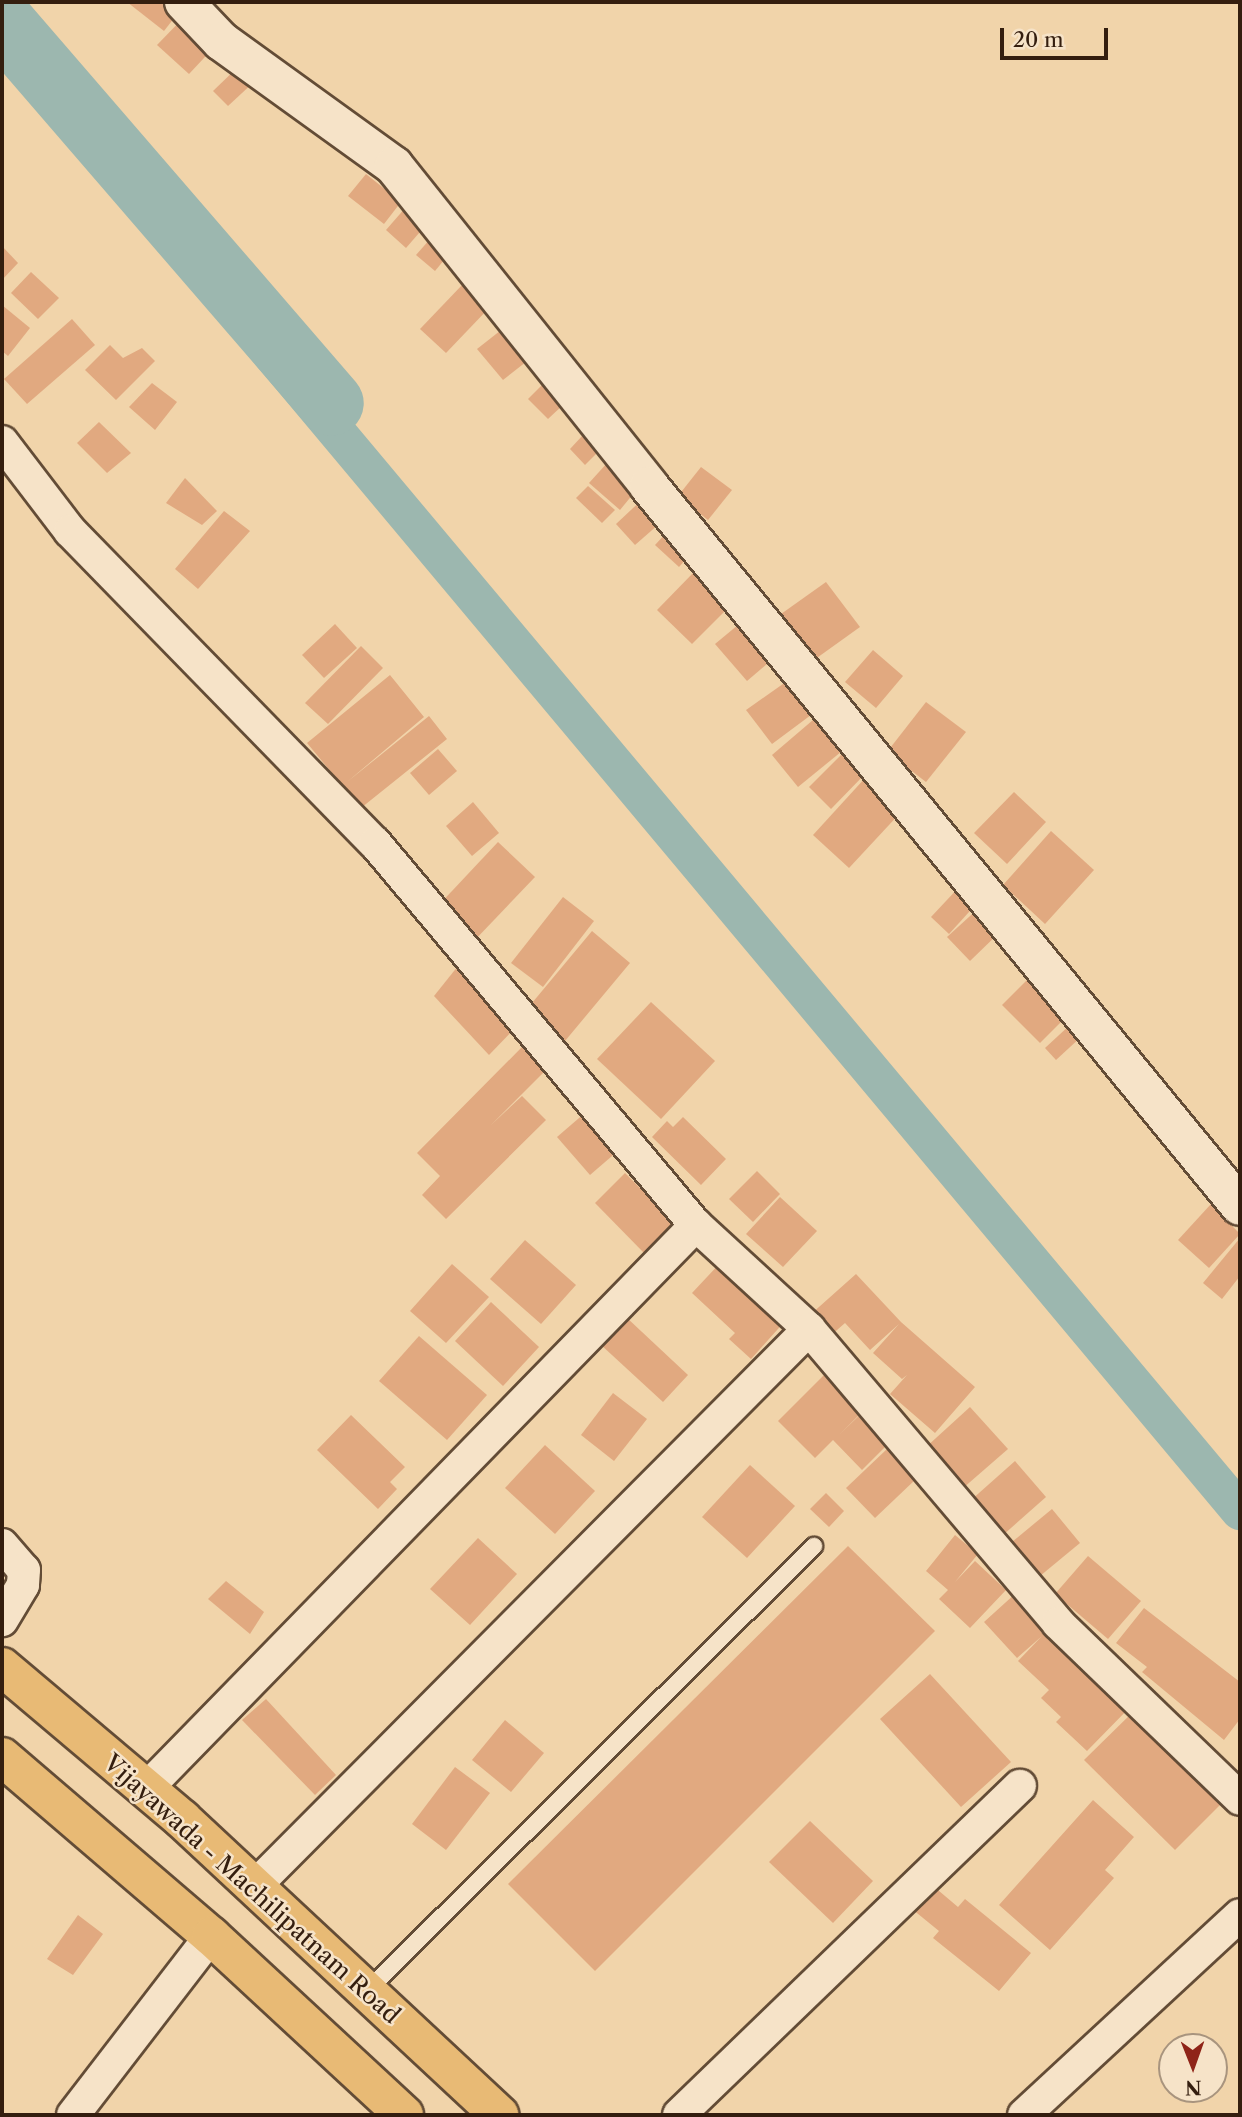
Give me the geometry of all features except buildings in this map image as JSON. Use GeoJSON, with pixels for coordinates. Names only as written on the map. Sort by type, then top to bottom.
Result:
{"type":"FeatureCollection","features":[{"type":"Feature","properties":{"kind":"highway","name":"Vijayawada - Machilipatnam Road"},"geometry":{"type":"LineString","coordinates":[[2,1667],[146,1789],[499,2115]]}},
{"type":"Feature","properties":{"kind":"highway"},"geometry":{"type":"LineString","coordinates":[[4,1762],[211,1936],[404,2115]]}},
{"type":"Feature","properties":{"kind":"street"},"geometry":{"type":"LineString","coordinates":[[184,2],[220,41],[394,166],[649,486],[1240,1206]]}},
{"type":"Feature","properties":{"kind":"street"},"geometry":{"type":"LineString","coordinates":[[2,442],[70,531],[375,843],[696,1225],[809,1329],[1058,1623],[1240,1799]]}},
{"type":"Feature","properties":{"kind":"street"},"geometry":{"type":"LineString","coordinates":[[146,1789],[696,1225]]}},
{"type":"Feature","properties":{"kind":"street"},"geometry":{"type":"LineString","coordinates":[[254,1887],[809,1329]]}},
{"type":"Feature","properties":{"kind":"street"},"geometry":{"type":"LineString","coordinates":[[2,1545],[24,1570],[23,1585],[2,1619]]}},
{"type":"Feature","properties":{"kind":"street"},"geometry":{"type":"LineString","coordinates":[[679,2115],[1020,1786]]}},
{"type":"Feature","properties":{"kind":"street"},"geometry":{"type":"LineString","coordinates":[[1024,2115],[1240,1915]]}},
{"type":"Feature","properties":{"kind":"street"},"geometry":{"type":"LineString","coordinates":[[73,2115],[211,1936]]}},
{"type":"Feature","properties":{"kind":"lane"},"geometry":{"type":"LineString","coordinates":[[366,1992],[814,1546]]}},
{"type":"Feature","properties":{"kind":"waterway"},"geometry":{"type":"LineString","coordinates":[[2,22],[331,403]]}},
{"type":"Feature","properties":{"kind":"waterway"},"geometry":{"type":"LineString","coordinates":[[2,32],[1240,1511]]}}]}
